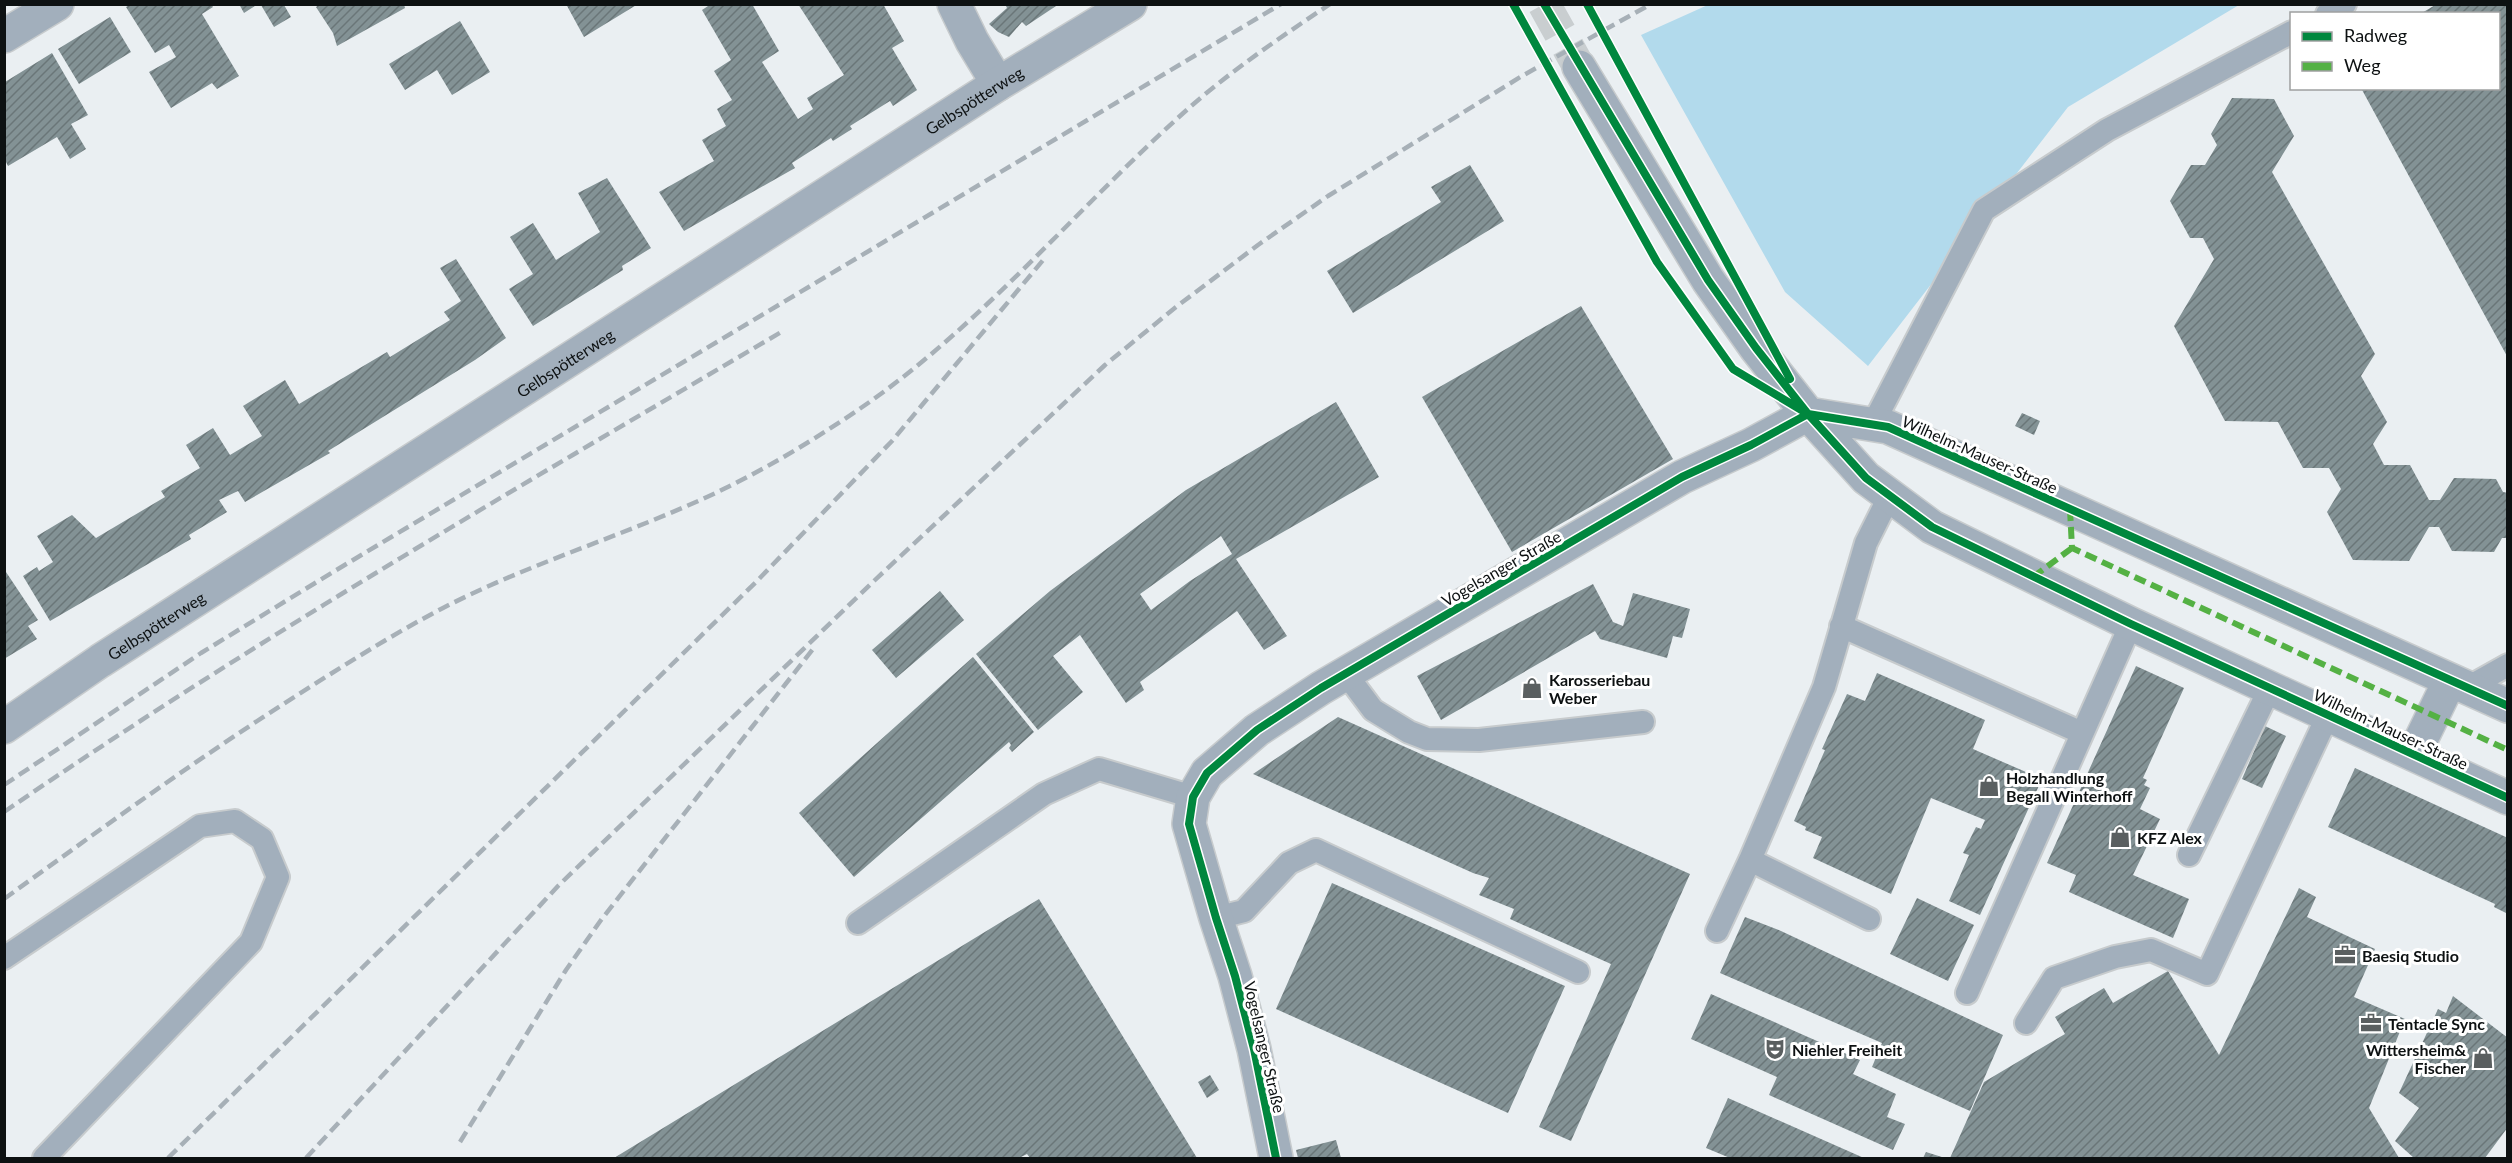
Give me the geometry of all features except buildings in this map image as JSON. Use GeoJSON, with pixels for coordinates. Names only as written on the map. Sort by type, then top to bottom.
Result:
{"type":"FeatureCollection","features":[{"type":"Feature","properties":{"kind":"street"},"geometry":{"type":"LineString","coordinates":[[4,36],[57,4]]}},
{"type":"Feature","properties":{"kind":"street"},"geometry":{"type":"LineString","coordinates":[[954,4],[972,41],[998,84]]}},
{"type":"Feature","properties":{"kind":"street","name":"Gelbspötterweg"},"geometry":{"type":"LineString","coordinates":[[4,727],[100,661],[998,84],[1130,4]]}},
{"type":"Feature","properties":{"kind":"street"},"geometry":{"type":"LineString","coordinates":[[1579,67],[1708,280],[1756,348],[1808,414]]}},
{"type":"Feature","properties":{"kind":"street","name":"Wilhelm-Mauser-Straße"},"geometry":{"type":"LineString","coordinates":[[1808,414],[1888,427],[2508,706]]}},
{"type":"Feature","properties":{"kind":"street","name":"Wilhelm-Mauser-Straße"},"geometry":{"type":"LineString","coordinates":[[1808,414],[1866,478],[1932,527],[2131,624],[2508,798]]}},
{"type":"Feature","properties":{"kind":"street","name":"Vogelsanger Straße"},"geometry":{"type":"LineString","coordinates":[[1276,1158],[1254,1049],[1190,824],[1193,797],[1207,773],[1257,730],[1347,674],[1682,477],[1751,445],[1808,414]]}},
{"type":"Feature","properties":{"kind":"street","name":"Wilhelm-Mauser-Straße"},"geometry":{"type":"LineString","coordinates":[[2414,754],[2458,684]]}},
{"type":"Feature","properties":{"kind":"lane"},"geometry":{"type":"LineString","coordinates":[[2331,12],[2345,4]]}},
{"type":"Feature","properties":{"kind":"lane"},"geometry":{"type":"LineString","coordinates":[[1873,424],[1984,210],[2106,130],[2290,33]]}},
{"type":"Feature","properties":{"kind":"lane"},"geometry":{"type":"LineString","coordinates":[[1716,931],[1750,860],[1824,687],[1866,543],[1890,495]]}},
{"type":"Feature","properties":{"kind":"lane"},"geometry":{"type":"LineString","coordinates":[[1967,993],[2131,624]]}},
{"type":"Feature","properties":{"kind":"lane"},"geometry":{"type":"LineString","coordinates":[[1841,626],[2082,733]]}},
{"type":"Feature","properties":{"kind":"lane"},"geometry":{"type":"LineString","coordinates":[[2458,684],[2508,665]]}},
{"type":"Feature","properties":{"kind":"lane"},"geometry":{"type":"LineString","coordinates":[[1347,674],[1373,710],[1409,732],[1427,739],[1479,740],[1643,722]]}},
{"type":"Feature","properties":{"kind":"lane"},"geometry":{"type":"LineString","coordinates":[[2189,855],[2270,688]]}},
{"type":"Feature","properties":{"kind":"lane"},"geometry":{"type":"LineString","coordinates":[[2026,1023],[2054,978],[2115,957],[2151,950],[2207,974],[2328,715]]}},
{"type":"Feature","properties":{"kind":"lane"},"geometry":{"type":"LineString","coordinates":[[858,923],[1044,794],[1099,769],[1193,797]]}},
{"type":"Feature","properties":{"kind":"lane"},"geometry":{"type":"LineString","coordinates":[[4,958],[200,826],[235,821],[262,839],[278,878],[251,942],[44,1158]]}},
{"type":"Feature","properties":{"kind":"lane"},"geometry":{"type":"LineString","coordinates":[[1216,918],[1244,911],[1289,863],[1316,850],[1578,972]]}},
{"type":"Feature","properties":{"kind":"lane"},"geometry":{"type":"LineString","coordinates":[[1750,860],[1869,920]]}},
{"type":"Feature","properties":{"kind":"shaded area"},"geometry":{"type":"Polygon","coordinates":[[[1710,4],[2239,5],[2068,107],[1868,366],[1785,292],[1641,35],[1710,4]]]}},
{"type":"Feature","properties":{"kind":"tunnel"},"geometry":{"type":"LineString","coordinates":[[1544,4],[1579,67]]}},
{"type":"Feature","properties":{"kind":"railway"},"geometry":{"type":"LineString","coordinates":[[4,785],[201,653],[333,572],[1281,4]]}},
{"type":"Feature","properties":{"kind":"railway"},"geometry":{"type":"LineString","coordinates":[[4,899],[232,738],[343,666],[409,627],[473,593],[658,518],[736,483],[783,458],[850,416],[913,369],[992,300],[1180,116],[1253,57],[1330,4]]}},
{"type":"Feature","properties":{"kind":"railway"},"geometry":{"type":"LineString","coordinates":[[306,1158],[558,886],[875,580],[1105,365],[1176,307],[1328,196],[1522,76],[1651,4]]}},
{"type":"Feature","properties":{"kind":"railway"},"geometry":{"type":"LineString","coordinates":[[168,1158],[756,582],[892,441],[1044,259]]}},
{"type":"Feature","properties":{"kind":"railway"},"geometry":{"type":"LineString","coordinates":[[4,812],[195,686],[389,565],[783,331]]}},
{"type":"Feature","properties":{"kind":"railway"},"geometry":{"type":"LineString","coordinates":[[460,1142],[566,970],[601,920],[813,649]]}},
{"type":"Feature","properties":{"kind":"marked path"},"geometry":{"type":"LineString","coordinates":[[2070,509],[2072,548],[2508,750]]}},
{"type":"Feature","properties":{"kind":"marked path"},"geometry":{"type":"LineString","coordinates":[[2033,577],[2072,548]]}},
{"type":"Feature","properties":{"kind":"cycle path"},"geometry":{"type":"LineString","coordinates":[[1513,4],[1657,262],[1733,369],[1808,414],[1888,427],[2508,706]]}},
{"type":"Feature","properties":{"kind":"cycle path"},"geometry":{"type":"LineString","coordinates":[[1544,4],[1708,280],[1756,348],[1808,414],[1866,478],[1932,527],[2131,624],[2508,798]]}},
{"type":"Feature","properties":{"kind":"cycle path"},"geometry":{"type":"LineString","coordinates":[[1587,4],[1790,379]]}},
{"type":"Feature","properties":{"kind":"cycle path"},"geometry":{"type":"LineString","coordinates":[[1276,1158],[1254,1049],[1235,976],[1189,824],[1193,797],[1207,773],[1257,730],[1321,688],[1682,477],[1751,445],[1808,414]]}},
{"type":"Feature","properties":{"kind":"place","name":"Karosseriebau Weber"},"geometry":{"type":"Point","coordinates":[1532,688]}},
{"type":"Feature","properties":{"kind":"place","name":"Holzhandlung Begall Winterhoff"},"geometry":{"type":"Point","coordinates":[1989,786]}},
{"type":"Feature","properties":{"kind":"place","name":"KFZ Alex"},"geometry":{"type":"Point","coordinates":[2120,837]}},
{"type":"Feature","properties":{"kind":"place","name":"Baesiq Studio"},"geometry":{"type":"Point","coordinates":[2345,955]}},
{"type":"Feature","properties":{"kind":"place","name":"Tentacle Sync"},"geometry":{"type":"Point","coordinates":[2371,1023]}},
{"type":"Feature","properties":{"kind":"place","name":"Niehler Freiheit"},"geometry":{"type":"Point","coordinates":[1775,1049]}},
{"type":"Feature","properties":{"kind":"place","name":"Wittersheim& Fischer"},"geometry":{"type":"Point","coordinates":[2483,1058]}}]}
